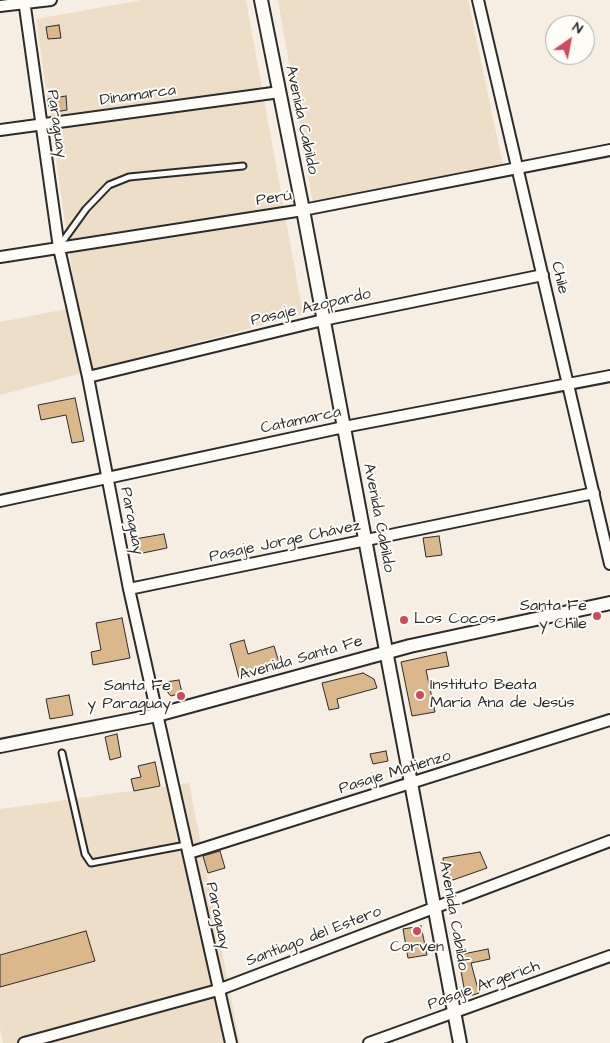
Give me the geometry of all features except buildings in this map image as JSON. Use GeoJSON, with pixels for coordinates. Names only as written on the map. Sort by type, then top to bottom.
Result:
{"type":"FeatureCollection","features":[{"type":"Feature","properties":{"kind":"street"},"geometry":{"type":"LineString","coordinates":[[0,6],[24,1],[51,0]]}},
{"type":"Feature","properties":{"kind":"street","name":"Avenida Cabildo"},"geometry":{"type":"LineString","coordinates":[[261,0],[366,540],[460,1043]]}},
{"type":"Feature","properties":{"kind":"street","name":"Chile"},"geometry":{"type":"LineString","coordinates":[[478,0],[610,564]]}},
{"type":"Feature","properties":{"kind":"street","name":"Paraguay"},"geometry":{"type":"LineString","coordinates":[[24,1],[58,248],[88,377],[129,589],[231,1043]]}},
{"type":"Feature","properties":{"kind":"street","name":"Dinamarca"},"geometry":{"type":"LineString","coordinates":[[0,130],[280,92]]}},
{"type":"Feature","properties":{"kind":"street","name":"Perú"},"geometry":{"type":"LineString","coordinates":[[0,257],[303,210],[610,150]]}},
{"type":"Feature","properties":{"kind":"street","name":"Pasaje Azopardo"},"geometry":{"type":"LineString","coordinates":[[88,377],[323,320],[543,275]]}},
{"type":"Feature","properties":{"kind":"street","name":"Catamarca"},"geometry":{"type":"LineString","coordinates":[[0,501],[344,427],[610,376]]}},
{"type":"Feature","properties":{"kind":"street","name":"Pasaje Jorge Chávez"},"geometry":{"type":"LineString","coordinates":[[129,589],[594,493]]}},
{"type":"Feature","properties":{"kind":"street","name":"Avenida Santa Fe"},"geometry":{"type":"LineString","coordinates":[[0,746],[157,715],[387,652],[610,603]]}},
{"type":"Feature","properties":{"kind":"street","name":"Pasaje Matienzo"},"geometry":{"type":"LineString","coordinates":[[188,849],[412,783],[610,720]]}},
{"type":"Feature","properties":{"kind":"street","name":"Santiago del Estero"},"geometry":{"type":"LineString","coordinates":[[24,1043],[218,990],[610,841]]}},
{"type":"Feature","properties":{"kind":"street","name":"Pasaje Argerich"},"geometry":{"type":"LineString","coordinates":[[368,1043],[610,956]]}},
{"type":"Feature","properties":{"kind":"lane"},"geometry":{"type":"LineString","coordinates":[[58,248],[70,228],[110,185],[128,177],[243,166]]}},
{"type":"Feature","properties":{"kind":"lane"},"geometry":{"type":"LineString","coordinates":[[62,753],[85,854],[91,863],[188,849]]}},
{"type":"Feature","properties":{"kind":"shaded area"},"geometry":{"type":"Polygon","coordinates":[[[142,0],[246,0],[303,314],[0,395],[0,322],[77,307],[36,19],[142,0]]]}},
{"type":"Feature","properties":{"kind":"shaded area"},"geometry":{"type":"Polygon","coordinates":[[[278,0],[468,0],[504,170],[313,203],[278,0]]]}},
{"type":"Feature","properties":{"kind":"shaded area"},"geometry":{"type":"Polygon","coordinates":[[[189,783],[240,1043],[3,1043],[0,1028],[0,809],[189,783]]]}},
{"type":"Feature","properties":{"kind":"place","name":"Santa Fe y Chile"},"geometry":{"type":"Point","coordinates":[597,616]}},
{"type":"Feature","properties":{"kind":"place","name":"Los Cocos"},"geometry":{"type":"Point","coordinates":[404,620]}},
{"type":"Feature","properties":{"kind":"place","name":"Instituto Beata María Ana de Jesús"},"geometry":{"type":"Point","coordinates":[420,695]}},
{"type":"Feature","properties":{"kind":"place","name":"Santa Fe y Paraguay"},"geometry":{"type":"Point","coordinates":[181,696]}},
{"type":"Feature","properties":{"kind":"place","name":"Corven"},"geometry":{"type":"Point","coordinates":[417,931]}}]}
